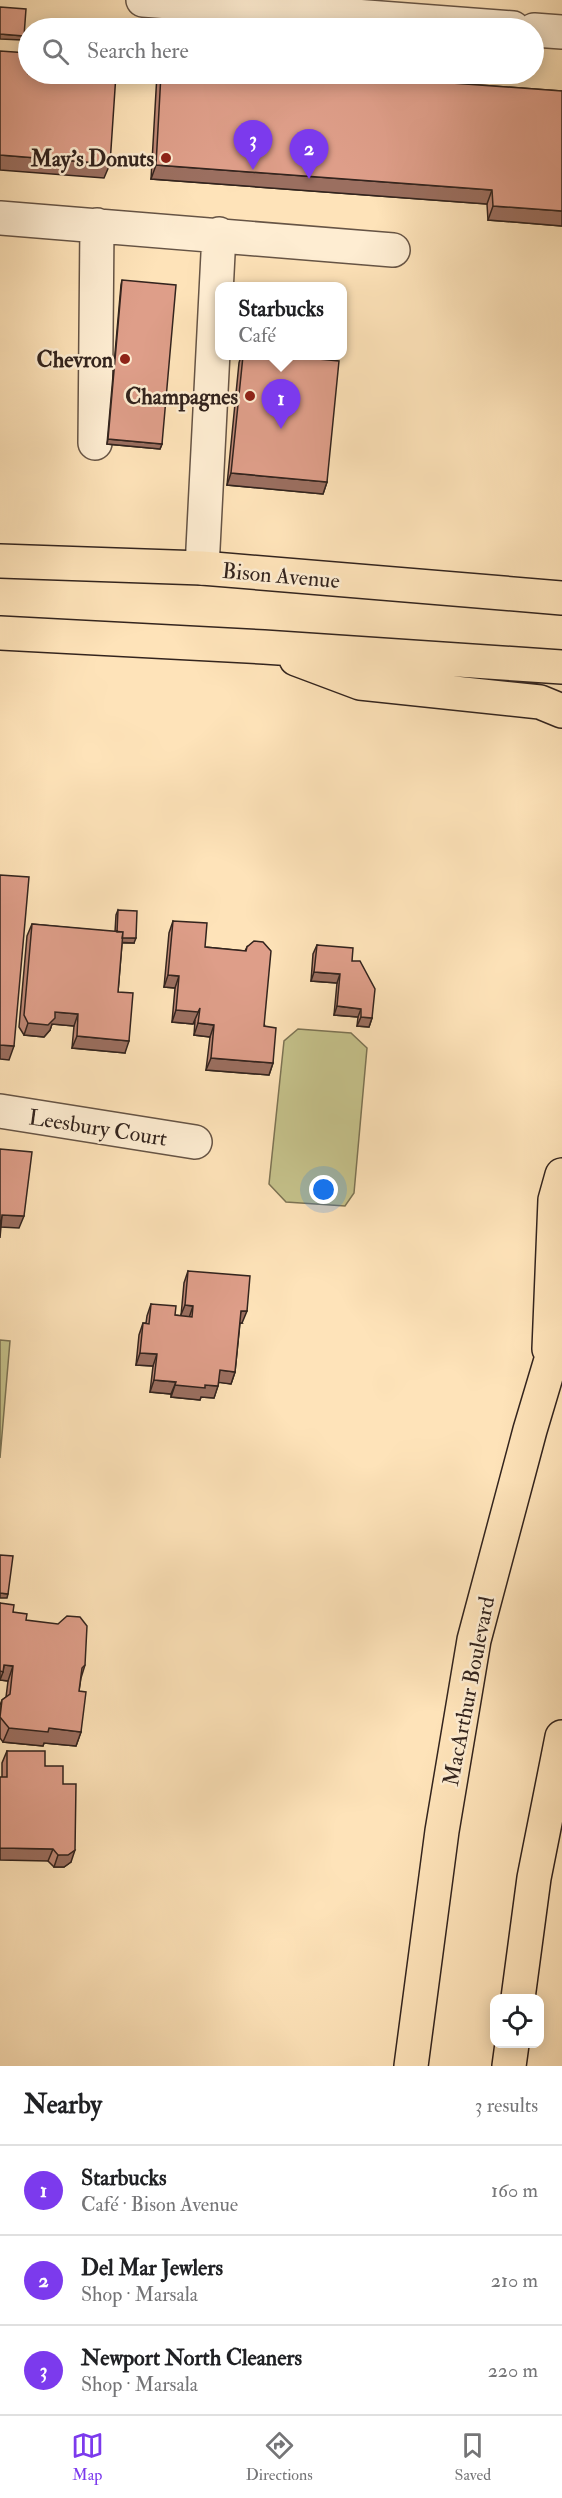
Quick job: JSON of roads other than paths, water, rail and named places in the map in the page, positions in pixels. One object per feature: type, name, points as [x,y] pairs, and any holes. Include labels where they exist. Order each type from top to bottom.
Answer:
[{"type":"main road","name":"Bison Avenue","points":[[0,561],[202,568],[562,598]]},
{"type":"main road","points":[[0,633],[562,666]]},
{"type":"main road","points":[[264,647],[360,683],[540,702],[562,711]]},
{"type":"main road","points":[[548,1368],[555,1200],[562,1175]]},
{"type":"main road","name":"MacArthur Boulevard","points":[[411,2066],[442,1831],[474,1640],[562,1323]]},
{"type":"main road","points":[[519,1994],[534,1878],[562,1737]]},
{"type":"main road","points":[[509,2066],[511,2048]]},
{"type":"street","points":[[153,0],[384,18]]},
{"type":"street","points":[[544,31],[562,32]]},
{"type":"street","points":[[0,218],[219,234],[393,250]]},
{"type":"street","points":[[95,443],[97,225]]},
{"type":"street","points":[[217,282],[219,234]]},
{"type":"street","points":[[202,568],[215,313]]},
{"type":"street","name":"Leesbury Court","points":[[0,1111],[195,1142]]},
{"type":"place","name":"May’s Donuts","points":[[166,158]]},
{"type":"place","name":"Newport North Cleaners","points":[[253,170]]},
{"type":"place","name":"Del Mar Jewlers","points":[[309,179]]},
{"type":"place","name":"Chevron","points":[[125,359]]},
{"type":"place","name":"Champagnes","points":[[250,396]]},
{"type":"place","name":"Starbucks","points":[[281,429]]}]
